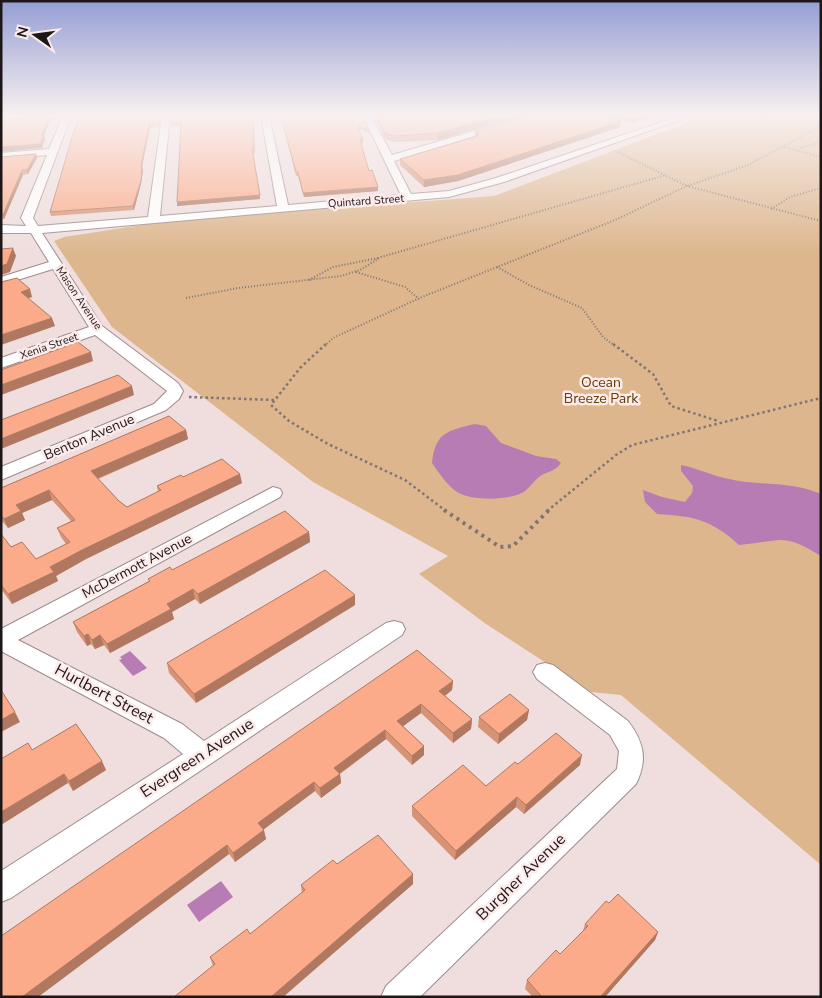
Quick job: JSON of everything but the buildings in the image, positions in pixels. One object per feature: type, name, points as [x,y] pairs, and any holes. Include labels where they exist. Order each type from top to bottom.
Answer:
[{"type":"street","points":[[34,230],[27,218],[49,163]]},
{"type":"street","points":[[154,218],[161,163]]},
{"type":"street","points":[[274,163],[283,207]]},
{"type":"street","points":[[390,163],[408,198]]},
{"type":"street","name":"Quintard Street","points":[[1,229],[34,230],[154,218],[449,194],[483,186],[550,163]]},
{"type":"street","name":"Quintard Street","points":[[1,239],[34,230]]},
{"type":"street","name":"Mason Avenue","points":[[34,230],[97,329],[172,386],[175,391],[173,396]]},
{"type":"street","points":[[1,281],[56,264]]},
{"type":"street","name":"Xenia Street","points":[[1,363],[97,329]]},
{"type":"street","name":"Benton Avenue","points":[[1,474],[160,407],[173,396]]},
{"type":"street","name":"McDermott Avenue","points":[[1,640],[272,493]]},
{"type":"street","name":"Evergreen Avenue","points":[[1,888],[394,629]]},
{"type":"street","name":"Hurlbert Street","points":[[1,640],[173,731],[202,754]]},
{"type":"street","points":[[545,672],[619,728],[628,739],[633,751]]},
{"type":"street","name":"Burgher Avenue","points":[[396,997],[627,776],[632,763],[633,751]]},
{"type":"path","points":[[639,163],[687,186],[821,221]]},
{"type":"path","points":[[753,163],[687,186],[615,220],[418,299],[333,338],[300,368],[271,405],[289,421],[328,444],[405,480],[445,511],[500,547],[507,548],[513,546],[537,520],[623,450],[632,445],[821,398]]},
{"type":"path","points":[[308,280],[333,267],[381,257],[666,175]]},
{"type":"path","points":[[771,209],[790,197],[821,188]]},
{"type":"path","points":[[186,298],[238,288],[341,276],[355,272],[381,257]]},
{"type":"path","points":[[497,267],[529,285],[582,308],[604,337],[653,374],[671,406],[719,422]]},
{"type":"path","points":[[355,272],[405,287],[418,299]]},
{"type":"path","points":[[173,396],[275,400]]},
{"type":"green space","name":"Ocean Breeze Park","points":[[582,163],[821,163],[821,865],[621,695],[591,692],[486,624],[419,574],[448,556],[313,482],[112,327],[54,241],[64,237],[173,220],[494,196]]},
{"type":"shaded area","points":[[475,424],[486,426],[501,443],[536,456],[556,459],[561,463],[556,468],[539,477],[525,491],[511,497],[491,499],[463,495],[443,479],[432,463],[436,445],[444,434],[457,428]]},
{"type":"shaded area","points":[[681,465],[729,479],[787,485],[821,494],[821,556],[801,545],[785,540],[739,545],[720,530],[702,521],[682,516],[657,514],[645,502],[643,490],[662,497],[685,502],[692,493],[693,486],[681,471]]},
{"type":"shaded area","points":[[130,651],[147,668],[133,676],[119,660],[122,659],[120,657]]},
{"type":"shaded area","points":[[221,881],[233,897],[199,922],[187,905]]}]
